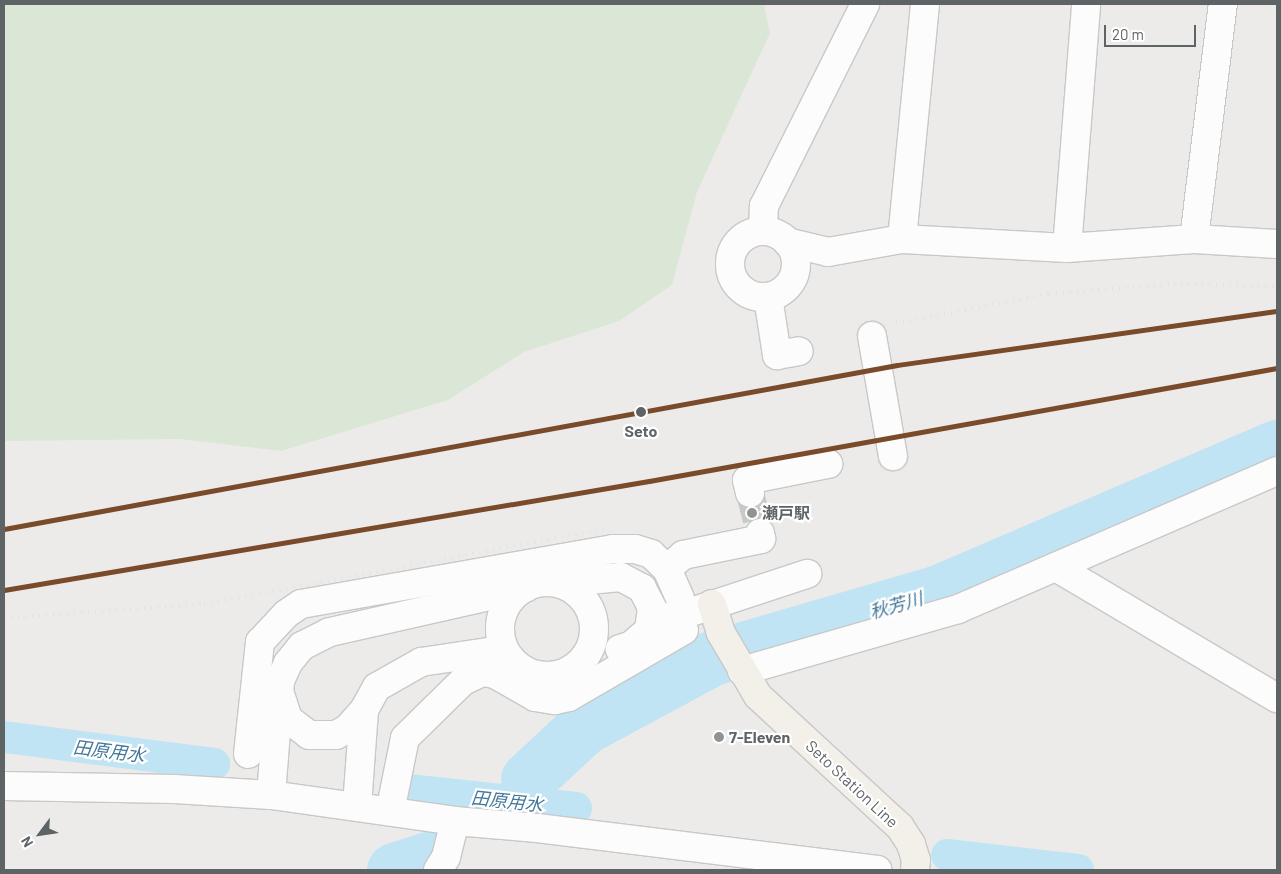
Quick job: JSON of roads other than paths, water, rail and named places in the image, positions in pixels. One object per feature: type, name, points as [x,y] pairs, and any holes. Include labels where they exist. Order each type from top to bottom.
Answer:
[{"type":"main road","name":"Seto Station Line","points":[[712,604],[721,633],[758,696],[900,827],[911,844],[916,860],[915,870]]},
{"type":"street","points":[[762,231],[764,206],[865,4]]},
{"type":"street","points":[[902,239],[925,4]]},
{"type":"street","points":[[1067,248],[1086,4]]},
{"type":"street","points":[[1194,239],[1223,4]]},
{"type":"street","points":[[828,252],[793,278],[783,290],[768,297],[746,293],[732,276],[730,266],[735,245],[752,233],[762,231],[773,233],[787,242],[828,252],[902,239],[1067,248],[1194,239],[1277,244]]},
{"type":"street","points":[[787,242],[794,255],[793,278]]},
{"type":"street","points":[[768,297],[777,355],[799,351]]},
{"type":"street","points":[[872,336],[893,456]]},
{"type":"street","points":[[750,493],[747,480],[828,464]]},
{"type":"street","points":[[742,671],[958,609],[1277,471]]},
{"type":"street","points":[[667,569],[683,555],[762,539],[760,533]]},
{"type":"street","points":[[248,754],[260,642],[286,614],[301,604],[613,549],[635,549],[651,554],[667,569],[680,598]]},
{"type":"street","points":[[1056,567],[1277,698]]},
{"type":"street","points":[[652,619],[682,615],[807,574]]},
{"type":"street","points":[[270,795],[279,692],[288,663],[302,646],[330,632],[540,583],[610,578],[633,581],[649,597],[652,619],[649,630],[632,645],[552,676],[537,676],[512,661],[489,652],[420,662],[377,687],[364,710],[347,729],[336,735],[310,735],[288,719],[279,692]]},
{"type":"street","points":[[557,583],[582,598],[594,624],[594,640],[579,665]]},
{"type":"street","points":[[512,661],[504,649],[501,621],[506,608],[525,588]]},
{"type":"street","points":[[393,797],[405,738],[463,681],[482,672],[488,673],[535,697],[555,700],[569,697],[684,630]]},
{"type":"street","points":[[357,806],[364,710]]},
{"type":"street","points":[[4,786],[174,789],[270,795],[455,821],[537,828],[877,870]]},
{"type":"street","points":[[438,870],[446,857],[455,821]]},
{"type":"waterway","name":"秋芳川","points":[[528,779],[584,727],[712,658],[936,593],[1277,447]]},
{"type":"waterway","name":"田原用水","points":[[4,737],[214,764]]},
{"type":"waterway","name":"田原用水","points":[[408,790],[576,808]]},
{"type":"waterway","name":"田原用水","points":[[947,855],[1078,870]]},
{"type":"waterway","name":"秋芳川","points":[[394,870],[428,859]]},
{"type":"tunnel","points":[[750,493],[760,533]]},
{"type":"railway","points":[[896,323],[1049,294],[1174,284],[1277,286]]},
{"type":"railway","points":[[4,618],[204,604],[604,529]]},
{"type":"place","name":"Seto","points":[[641,412]]},
{"type":"place","name":"瀬戸駅","points":[[752,513]]},
{"type":"place","name":"7-Eleven","points":[[719,737]]}]
